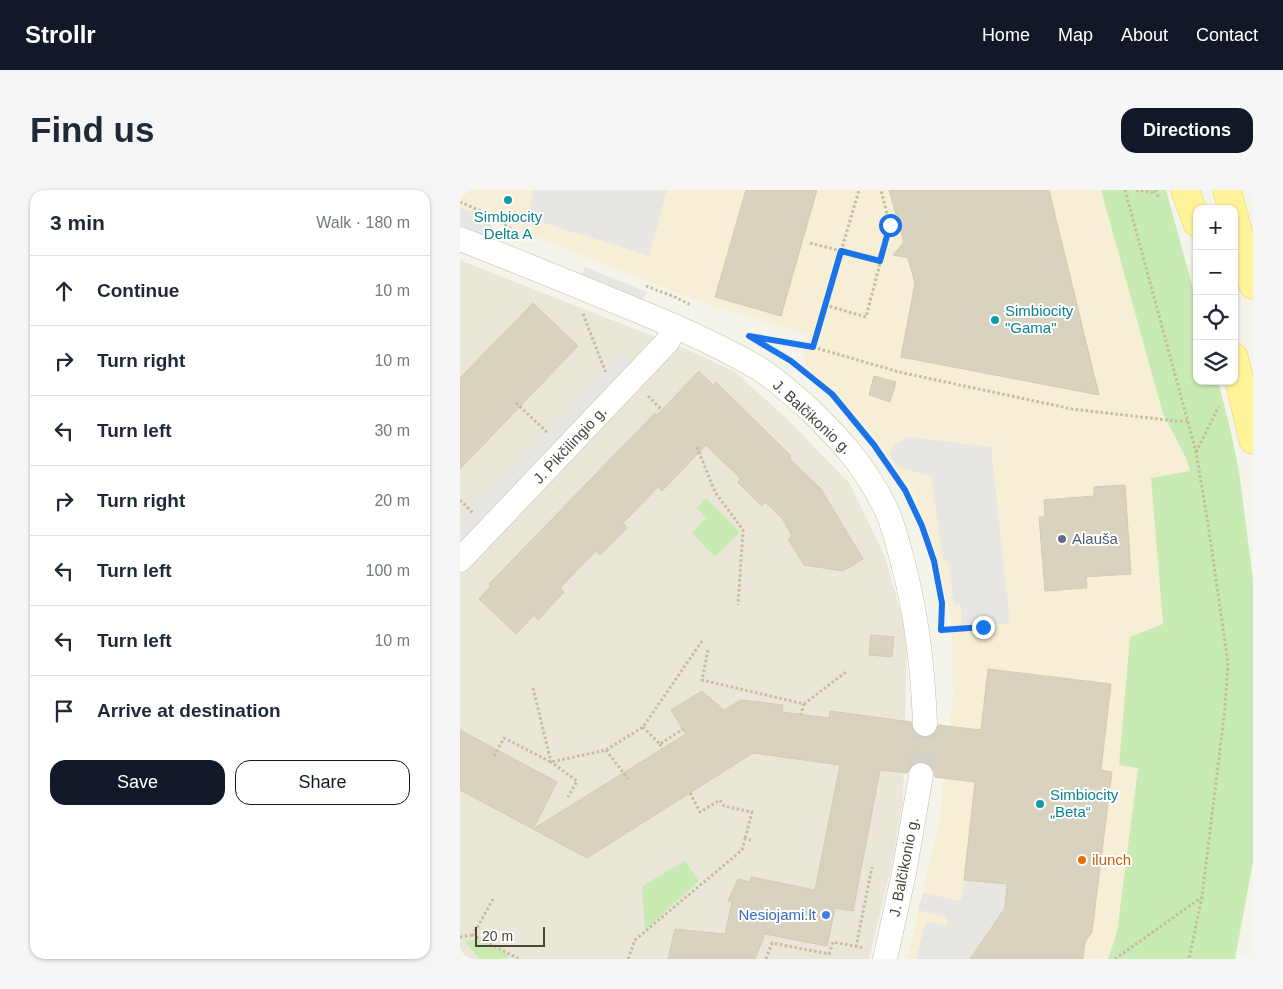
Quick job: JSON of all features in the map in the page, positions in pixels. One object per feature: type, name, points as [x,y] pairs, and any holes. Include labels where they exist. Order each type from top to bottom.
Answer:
[{"type":"main road","points":[[1185,190],[1193,212]]},
{"type":"main road","points":[[1227,190],[1231,205]]},
{"type":"main road","points":[[1238,231],[1253,285]]},
{"type":"main road","points":[[1238,374],[1253,440]]},
{"type":"street","name":"J. Balčikonio g.","points":[[460,239],[713,343],[759,369],[789,391],[837,436],[856,458],[887,511],[901,555],[920,645],[924,680],[925,724]]},
{"type":"street","name":"J. Pikčilingio g.","points":[[460,560],[668,341],[674,326]]},
{"type":"street","name":"J. Balčikonio g.","points":[[885,959],[901,888],[921,775]]},
{"type":"path","points":[[813,347],[859,190]]},
{"type":"path","points":[[825,305],[866,317],[890,225],[881,190]]},
{"type":"path","points":[[1125,190],[1196,452],[1228,663],[1225,708],[1202,897],[1189,959]]},
{"type":"path","points":[[1136,190],[1156,193]]},
{"type":"path","points":[[460,202],[481,211],[535,243]]},
{"type":"path","points":[[810,243],[880,261]]},
{"type":"path","points":[[572,284],[615,397]]},
{"type":"path","points":[[640,284],[675,297],[699,310]]},
{"type":"path","points":[[757,341],[749,336],[813,347],[899,372],[1072,409],[1188,421]]},
{"type":"path","points":[[818,383],[832,394],[842,407]]},
{"type":"path","points":[[516,403],[565,449]]},
{"type":"path","points":[[1196,452],[1219,405]]},
{"type":"path","points":[[697,447],[715,492],[743,530],[738,605]]},
{"type":"path","points":[[912,504],[934,561],[942,603],[942,639]]},
{"type":"path","points":[[941,630],[983,627]]},
{"type":"path","points":[[551,762],[606,750],[643,727],[702,641]]},
{"type":"path","points":[[708,650],[702,680],[804,704]]},
{"type":"path","points":[[801,714],[804,704],[846,672]]},
{"type":"path","points":[[533,688],[551,762]]},
{"type":"path","points":[[643,727],[660,744],[662,749]]},
{"type":"path","points":[[660,744],[683,730]]},
{"type":"path","points":[[494,756],[504,738],[551,762],[576,782],[568,797]]},
{"type":"path","points":[[606,750],[628,779]]},
{"type":"path","points":[[628,959],[635,940],[742,850],[752,812],[724,806],[720,800],[700,812],[690,793]]},
{"type":"path","points":[[745,839],[751,840]]},
{"type":"path","points":[[766,959],[772,943],[829,954],[833,942],[856,946],[872,866]]},
{"type":"path","points":[[1115,959],[1202,897]]},
{"type":"path","points":[[472,935],[494,899]]},
{"type":"path","points":[[460,937],[472,935],[519,959]]},
{"type":"path","points":[[508,959],[511,955]]},
{"type":"shaded area","points":[[460,190],[1101,190],[1163,414],[1186,458],[1190,471],[1151,478],[1163,624],[1119,765],[1138,767],[1117,932],[1108,959],[907,959],[939,823],[953,696],[951,618],[933,543],[912,490],[863,422],[803,363],[808,335],[692,299],[460,207]]},
{"type":"shaded area","points":[[534,190],[667,190],[649,256],[526,217]]},
{"type":"shaded area","points":[[460,207],[493,220],[486,236],[460,225]]},
{"type":"shaded area","points":[[460,260],[688,350],[735,372],[787,419],[850,484],[885,557],[907,635],[903,800],[891,869],[869,959],[460,959]]},
{"type":"shaded area","points":[[585,267],[647,292],[643,299],[582,275]]},
{"type":"shaded area","points":[[622,352],[635,364],[460,546],[460,520]]},
{"type":"shaded area","points":[[909,437],[991,447],[1010,624],[962,624],[961,606],[954,604],[948,562],[943,560],[931,476],[898,467],[889,454],[896,443]]},
{"type":"shaded area","points":[[964,880],[1007,884],[1005,908],[970,959],[916,959],[926,921],[947,926],[946,917],[918,910],[923,893],[961,901]]},
{"type":"green space","points":[[1101,190],[1166,190],[1193,288],[1193,385],[1219,385],[1239,472],[1253,579],[1253,862],[1235,959],[1108,959],[1117,932],[1138,768],[1119,765],[1130,637],[1163,624],[1151,478],[1190,471],[1186,458],[1163,414]]},
{"type":"green space","points":[[706,498],[740,532],[715,557],[692,533],[706,518],[697,508]]},
{"type":"green space","points":[[685,861],[699,881],[645,930],[642,886]]},
{"type":"green space","points":[[477,938],[509,955],[507,959],[480,959],[465,942]]},
{"type":"building","points":[[746,190],[817,190],[781,316],[715,297]]},
{"type":"building","name":"Simbiocity \"Gama\"","points":[[889,190],[1049,190],[1099,395],[901,357],[915,283],[908,258],[893,255],[904,242]]},
{"type":"building","points":[[533,303],[578,346],[460,469],[460,378]]},
{"type":"building","points":[[699,371],[713,385],[716,382],[791,456],[789,458],[821,489],[863,559],[843,571],[804,565],[788,539],[792,536],[782,518],[765,502],[762,506],[737,482],[741,479],[706,445],[662,491],[658,487],[623,523],[627,528],[600,555],[596,551],[560,588],[564,592],[538,620],[534,615],[516,634],[479,599],[491,586],[489,584],[655,413],[657,415]]},
{"type":"building","points":[[874,376],[896,382],[890,402],[869,395]]},
{"type":"building","points":[[1125,485],[1131,574],[1086,577],[1087,588],[1045,591],[1039,517],[1045,517],[1044,500],[1094,496],[1094,487]]},
{"type":"building","points":[[871,635],[894,637],[892,657],[869,655]]},
{"type":"building","points":[[988,669],[1111,684],[1101,770],[1112,772],[1092,932],[1085,942],[1083,959],[970,959],[1005,908],[1007,884],[964,880],[975,782],[935,777],[930,765],[924,762],[917,762],[911,766],[907,773],[880,770],[853,911],[835,908],[827,946],[765,934],[755,959],[668,959],[675,929],[725,934],[732,902],[728,901],[738,879],[750,882],[751,877],[815,890],[840,765],[753,753],[587,858],[533,829],[686,734],[671,710],[702,691],[724,710],[741,700],[783,705],[782,712],[829,718],[830,711],[911,722],[914,732],[926,738],[937,731],[938,725],[981,730]]},
{"type":"building","points":[[460,730],[557,782],[533,829],[460,790]]},
{"type":"tunnel","points":[[921,775],[925,724]]},
{"type":"place","name":"Simbiocity Delta A","points":[[508,200]]},
{"type":"place","name":"Simbiocity \"Gama\"","points":[[995,320]]},
{"type":"place","name":"Alauša","points":[[1062,539]]},
{"type":"place","name":"Simbiocity „Beta“","points":[[1040,804]]},
{"type":"place","name":"ilunch","points":[[1082,860]]},
{"type":"place","name":"Nesiojami.lt","points":[[826,915]]},
{"type":"route","points":[[890,225],[880,261],[841,251],[813,347],[749,336],[791,361],[832,394],[874,445],[905,490],[922,526],[934,561],[942,603],[941,630],[983,627]]}]
